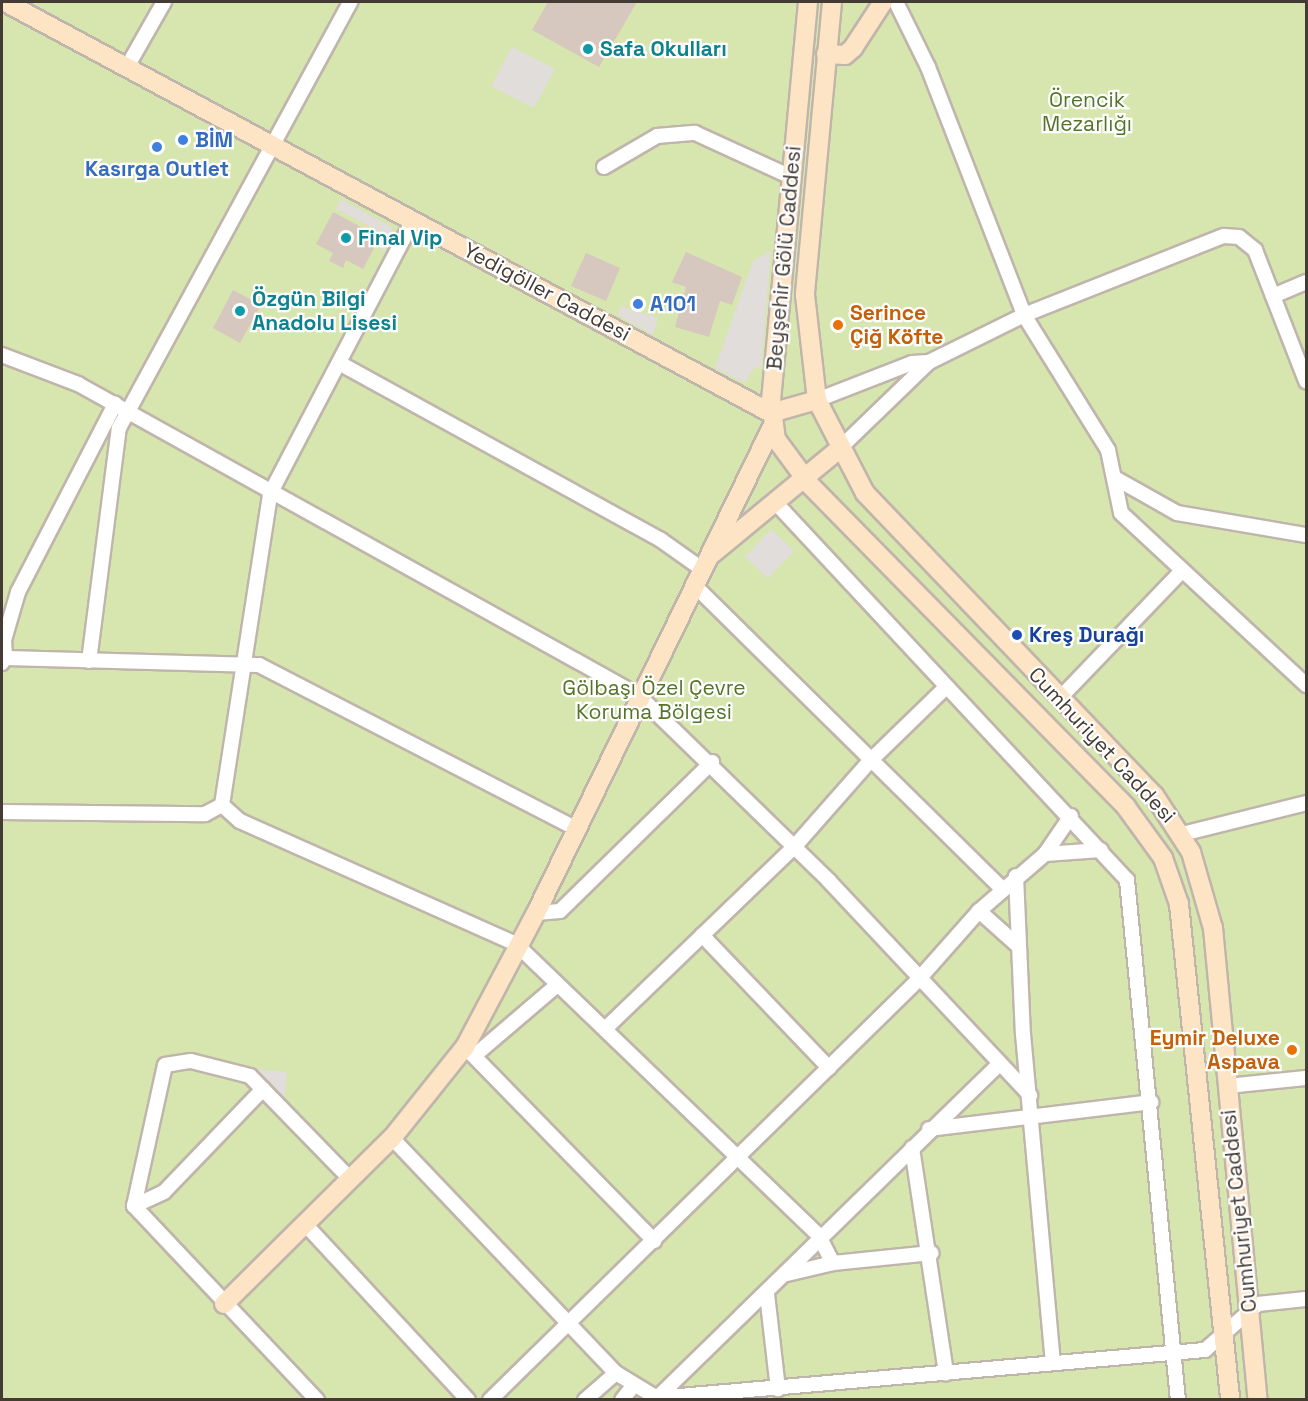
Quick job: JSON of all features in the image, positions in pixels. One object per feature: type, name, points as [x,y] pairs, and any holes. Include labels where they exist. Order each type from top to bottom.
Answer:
[{"type":"main road","name":"Yedigöller Caddesi","points":[[5,2],[413,220],[772,420]]},
{"type":"main road","name":"Beyşehir Gölü Caddesi","points":[[772,420],[791,177],[808,2]]},
{"type":"main road","name":"Cumhuriyet Caddesi","points":[[832,2],[805,295],[811,375],[817,400],[838,450],[865,494],[1154,795],[1182,834],[1209,905],[1257,1400]]},
{"type":"main road","points":[[826,54],[845,55],[853,48],[883,2]]},
{"type":"main road","points":[[806,24],[829,26]]},
{"type":"main road","points":[[801,81],[824,82]]},
{"type":"main road","points":[[224,1304],[392,1138],[470,1052],[516,944],[536,913],[638,695],[702,569],[772,420],[817,400]]},
{"type":"main road","points":[[772,420],[803,476]]},
{"type":"main road","points":[[702,569],[774,501],[838,450]]},
{"type":"main road","name":"Cumhuriyet Caddesi","points":[[803,476],[1126,807],[1162,858],[1179,904],[1230,1400]]},
{"type":"street","points":[[127,67],[164,2]]},
{"type":"street","points":[[89,661],[116,441],[128,411],[271,143],[350,2]]},
{"type":"street","points":[[896,2],[928,67],[1024,315],[1108,450],[1115,478],[1113,494],[1120,513],[1181,572],[1228,608],[1306,686]]},
{"type":"street","points":[[604,167],[657,136],[695,133],[791,177]]},
{"type":"street","points":[[222,805],[270,494],[340,364],[413,220]]},
{"type":"street","points":[[817,400],[929,362],[1024,315],[1232,236],[1255,250],[1306,381]]},
{"type":"street","points":[[1273,296],[1306,282]]},
{"type":"street","points":[[2,355],[44,368],[115,404],[270,494],[638,695],[712,762],[795,846],[918,980],[1030,1095]]},
{"type":"street","points":[[838,450],[929,362]]},
{"type":"street","points":[[340,364],[651,535],[702,569],[870,761],[1002,889]]},
{"type":"street","points":[[115,404],[6,615],[3,661],[259,665],[575,828]]},
{"type":"street","points":[[1115,478],[1177,513],[1306,534]]},
{"type":"street","points":[[774,501],[946,687],[1122,871],[1131,894],[1177,1352],[1178,1400]]},
{"type":"street","points":[[1060,698],[1181,572]]},
{"type":"street","points":[[606,1028],[795,846],[870,761],[946,687]]},
{"type":"street","points":[[536,913],[560,910],[712,762]]},
{"type":"street","points":[[1182,834],[1306,803]]},
{"type":"street","points":[[2,812],[205,814],[222,805]]},
{"type":"street","points":[[222,805],[240,821],[516,944],[556,986],[606,1028],[733,1157],[819,1236],[833,1263]]},
{"type":"street","points":[[490,1400],[654,1241],[733,1157],[829,1068],[918,980],[979,911],[1045,854],[1071,816]]},
{"type":"street","points":[[1045,854],[1101,850]]},
{"type":"street","points":[[1017,876],[1016,944],[1030,1095],[1034,1115],[1053,1363]]},
{"type":"street","points":[[979,911],[1016,944]]},
{"type":"street","points":[[702,935],[829,1068]]},
{"type":"street","points":[[556,986],[470,1052],[654,1241]]},
{"type":"street","points":[[134,1206],[165,1065],[191,1061],[234,1070],[263,1089],[350,1179]]},
{"type":"street","points":[[657,1398],[787,1274],[819,1236],[999,1064]]},
{"type":"street","points":[[1227,1086],[1306,1078]]},
{"type":"street","points":[[134,1206],[164,1192],[263,1089]]},
{"type":"street","points":[[929,1129],[1151,1102]]},
{"type":"street","points":[[392,1138],[616,1373],[633,1386],[657,1398],[735,1396],[778,1389],[1206,1350],[1258,1304],[1306,1299]]},
{"type":"street","points":[[912,1148],[931,1253],[946,1373]]},
{"type":"street","points":[[134,1206],[317,1400]]},
{"type":"street","points":[[305,1224],[468,1400]]},
{"type":"street","points":[[787,1274],[833,1263],[931,1253]]},
{"type":"street","points":[[767,1294],[778,1389]]},
{"type":"street","points":[[585,1400],[616,1373]]},
{"type":"street","points":[[622,1400],[633,1386]]},
{"type":"green space","name":"Gölbaşı Özel Çevre Koruma Bölgesi","points":[[2,2],[1306,2],[1306,1399],[2,1400]]},
{"type":"shaded area","points":[[512,47],[555,69],[534,108],[491,86]]},
{"type":"shaded area","points":[[341,199],[393,228],[385,251],[375,246],[381,232],[336,209]]},
{"type":"shaded area","points":[[771,250],[761,367],[753,369],[745,383],[715,368],[753,261]]},
{"type":"shaded area","points":[[621,306],[658,318],[653,335],[617,315]]},
{"type":"shaded area","points":[[771,529],[794,551],[768,578],[745,557]]},
{"type":"shaded area","points":[[246,1068],[287,1072],[284,1106]]},
{"type":"building","name":"Safa Okulları","points":[[548,2],[637,2],[599,67],[532,30]]},
{"type":"building","name":"Final Vip","points":[[333,212],[372,233],[375,246],[363,269],[346,260],[343,268],[329,261],[333,253],[316,244]]},
{"type":"building","points":[[686,252],[742,277],[732,305],[720,301],[709,337],[675,327],[686,287],[672,282]]},
{"type":"building","points":[[586,253],[620,268],[606,301],[571,286]]},
{"type":"building","name":"Özgün Bilgi Anadolu Lisesi","points":[[233,290],[261,305],[240,343],[213,328]]},
{"type":"place","name":"Safa Okulları","points":[[588,49]]},
{"type":"place","name":"BİM","points":[[183,140]]},
{"type":"place","name":"Kasırga Outlet","points":[[157,147]]},
{"type":"place","name":"Final Vip","points":[[346,238]]},
{"type":"place","name":"A101","points":[[638,304]]},
{"type":"place","name":"Özgün Bilgi Anadolu Lisesi","points":[[240,311]]},
{"type":"place","name":"Serince Çiğ Köfte","points":[[838,325]]},
{"type":"place","name":"Kreş Durağı","points":[[1017,635]]},
{"type":"place","name":"Eymir Deluxe Aspava","points":[[1292,1050]]},
{"type":"park label","name":"Örencik Mezarlığı","points":[[1087,112]]}]
